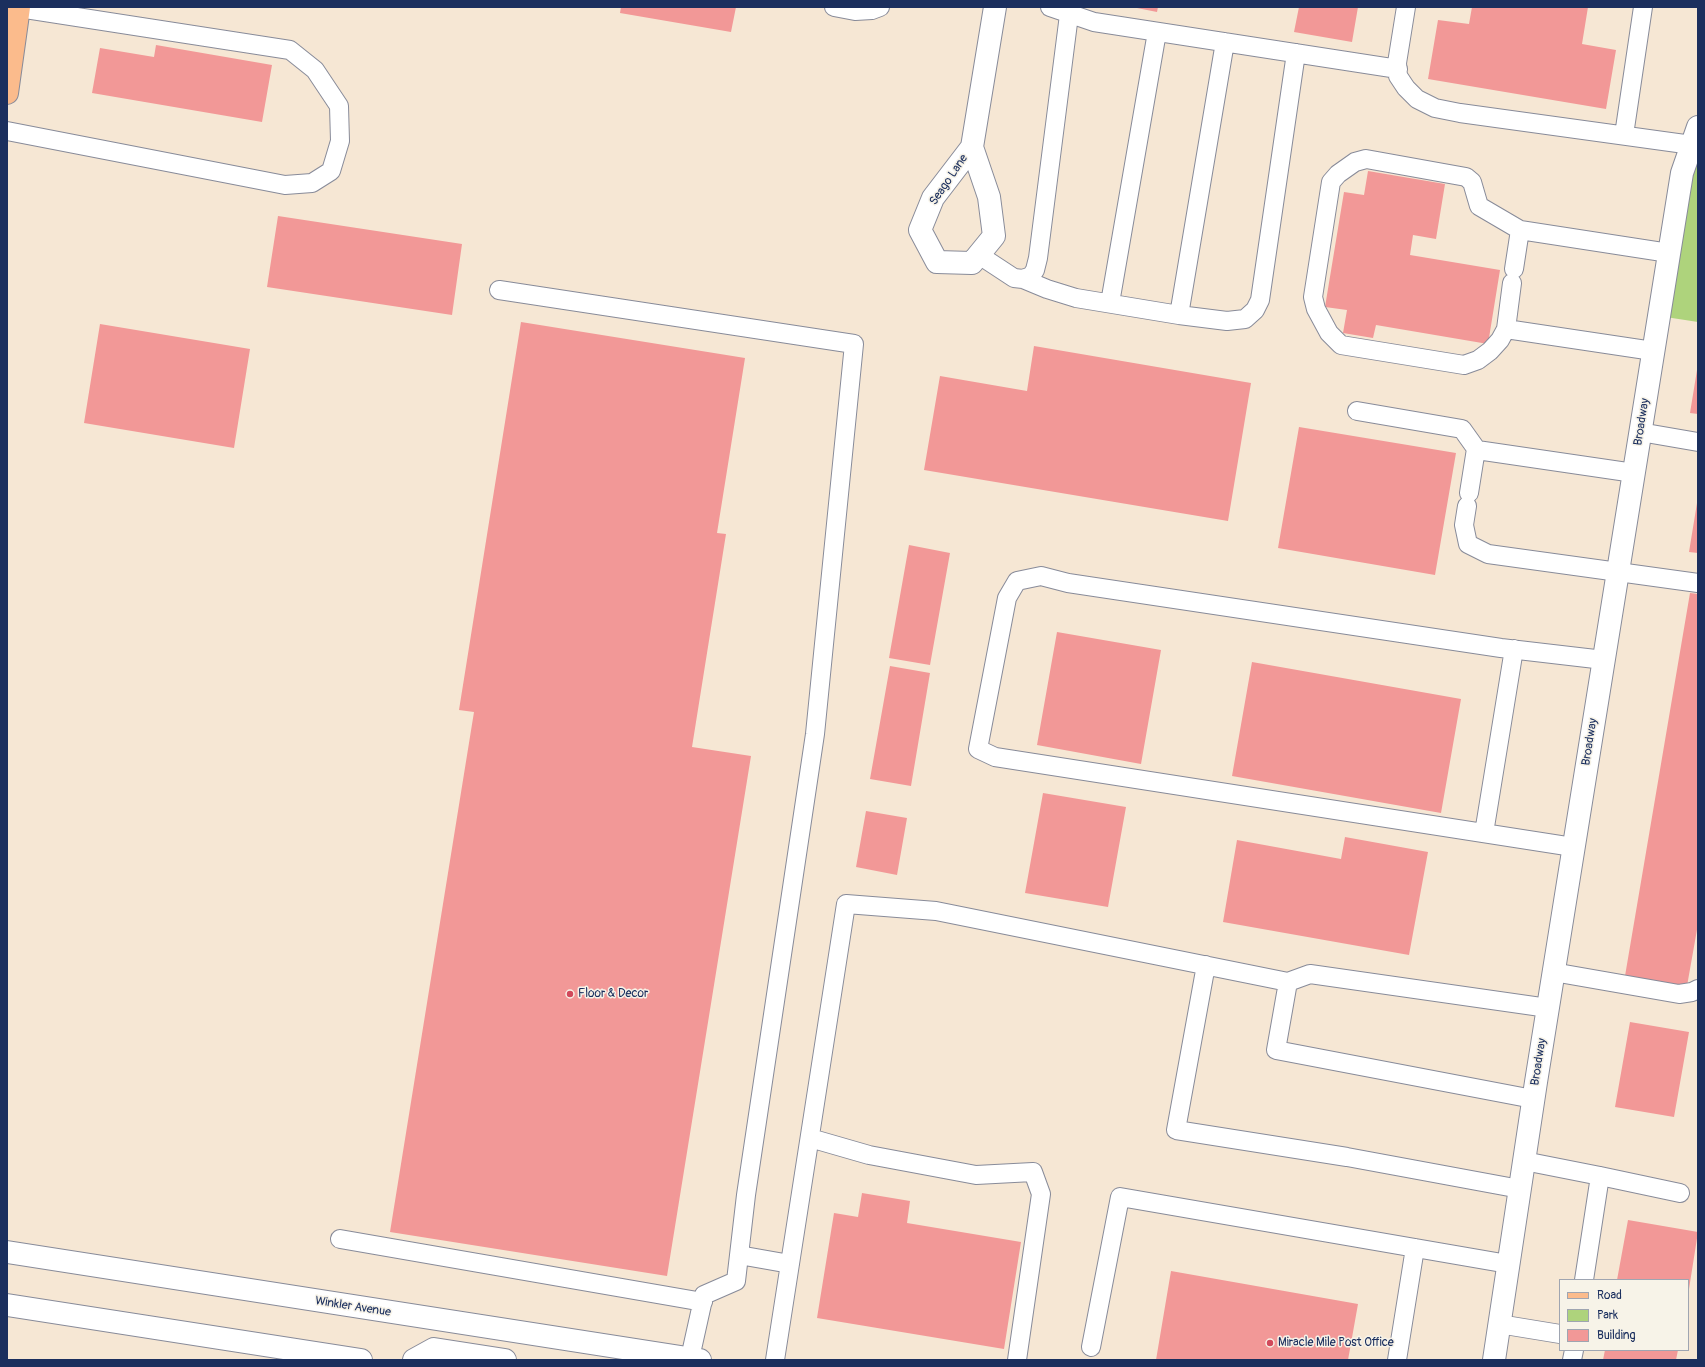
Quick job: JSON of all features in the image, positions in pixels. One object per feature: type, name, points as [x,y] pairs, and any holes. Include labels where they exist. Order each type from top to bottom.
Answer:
[{"type":"main road","points":[[7,93],[19,7]]},
{"type":"street","name":"Seago Lane","points":[[972,147],[989,197],[994,236],[972,263],[937,262],[920,230],[933,198],[972,147],[995,7]]},
{"type":"street","name":"Broadway","points":[[1494,1360],[1553,972],[1682,173],[1695,136]]},
{"type":"street","name":"Winkler Avenue","points":[[7,1252],[693,1359]]},
{"type":"street","points":[[7,1305],[361,1360]]},
{"type":"street","points":[[414,1360],[434,1349],[505,1360]]},
{"type":"lane","points":[[7,131],[285,185],[312,183],[331,172],[340,141],[339,106],[315,70],[290,50],[19,7]]},
{"type":"lane","points":[[834,7],[855,11],[872,10],[880,7]]},
{"type":"lane","points":[[1050,7],[1070,10],[1094,22],[1398,69]]},
{"type":"lane","points":[[1406,7],[1398,76],[1406,88],[1417,99],[1435,108],[1460,113],[1624,135],[1695,136]]},
{"type":"lane","points":[[1624,135],[1643,7]]},
{"type":"lane","points":[[1023,279],[1030,276],[1035,270],[1038,258],[1070,10]]},
{"type":"lane","points":[[1110,303],[1157,32]]},
{"type":"lane","points":[[1179,315],[1225,42]]},
{"type":"lane","points":[[979,255],[1014,278],[1023,279],[1047,289],[1076,298],[1179,315],[1227,320],[1245,319],[1255,310],[1260,300],[1296,53]]},
{"type":"lane","points":[[1520,230],[1506,329],[1500,340],[1490,351],[1478,360],[1464,365],[1341,345],[1329,333],[1316,308],[1314,297],[1331,182],[1338,174],[1354,162],[1366,159],[1466,177],[1472,182],[1479,206],[1520,230],[1669,253]]},
{"type":"lane","points":[[499,290],[854,344],[815,734],[748,1187],[736,1281],[704,1295],[693,1359]]},
{"type":"lane","points":[[1506,329],[1653,351]]},
{"type":"lane","points":[[1357,411],[1462,429],[1476,449],[1464,525],[1468,544],[1488,554],[1698,583]]},
{"type":"lane","points":[[1640,432],[1698,442]]},
{"type":"lane","points":[[1476,449],[1634,473]]},
{"type":"lane","points":[[1574,847],[995,757],[978,749],[1007,598],[1017,581],[1041,576],[1068,583],[1514,649],[1604,660]]},
{"type":"lane","points":[[1484,833],[1514,649]]},
{"type":"lane","points":[[775,1360],[846,904],[936,911],[1288,982],[1310,974],[1548,1008]]},
{"type":"lane","points":[[1206,965],[1176,1130],[1347,1157],[1520,1189]]},
{"type":"lane","points":[[1553,972],[1679,994],[1692,992],[1698,989]]},
{"type":"lane","points":[[1288,982],[1276,1050],[1533,1099]]},
{"type":"lane","points":[[810,1138],[869,1155],[976,1175],[1032,1172],[1041,1194],[1017,1360]]},
{"type":"lane","points":[[1524,1160],[1680,1193]]},
{"type":"lane","points":[[1584,1279],[1600,1176]]},
{"type":"lane","points":[[1091,1347],[1120,1198],[1508,1264]]},
{"type":"lane","points":[[340,1239],[703,1302]]},
{"type":"lane","points":[[1397,1360],[1415,1248]]},
{"type":"lane","points":[[739,1256],[790,1264]]},
{"type":"lane","points":[[1499,1324],[1559,1334]]},
{"type":"green space","points":[[1698,127],[1698,322],[1659,316]]},
{"type":"building","points":[[621,7],[736,7],[731,32],[620,13]]},
{"type":"building","points":[[1132,7],[1158,7],[1157,12]]},
{"type":"building","points":[[1299,7],[1358,7],[1352,42],[1294,32]]},
{"type":"building","points":[[1472,7],[1588,7],[1582,44],[1616,50],[1606,109],[1428,79],[1438,20],[1469,24]]},
{"type":"building","points":[[156,45],[272,65],[262,122],[92,93],[100,48],[154,57]]},
{"type":"building","points":[[1368,171],[1445,184],[1436,239],[1413,235],[1410,255],[1500,270],[1488,344],[1376,325],[1373,338],[1343,333],[1347,310],[1325,307],[1344,192],[1364,195]]},
{"type":"building","points":[[278,216],[462,244],[452,315],[267,287]]},
{"type":"building","name":"Floor & Decor","points":[[521,322],[745,358],[717,533],[726,534],[692,747],[751,756],[667,1276],[390,1232],[474,712],[459,710]]},
{"type":"building","points":[[100,324],[250,349],[234,448],[84,423]]},
{"type":"building","points":[[1034,346],[1251,383],[1228,521],[924,470],[940,376],[1027,391]]},
{"type":"building","points":[[1698,370],[1698,414],[1690,413]]},
{"type":"building","points":[[1299,427],[1456,453],[1435,575],[1278,548]]},
{"type":"building","points":[[1698,503],[1698,553],[1689,552]]},
{"type":"building","points":[[909,545],[950,553],[930,665],[889,658]]},
{"type":"building","points":[[1690,593],[1698,594],[1698,924],[1687,986],[1625,976]]},
{"type":"building","points":[[1057,632],[1161,650],[1141,764],[1037,745]]},
{"type":"building","points":[[1252,662],[1461,699],[1441,813],[1232,776]]},
{"type":"building","points":[[890,666],[930,673],[911,786],[870,779]]},
{"type":"building","points":[[1043,793],[1126,807],[1108,907],[1025,893]]},
{"type":"building","points":[[866,811],[907,818],[897,875],[856,867]]},
{"type":"building","points":[[1345,837],[1428,852],[1409,955],[1223,922],[1237,840],[1341,859]]},
{"type":"building","points":[[1630,1022],[1689,1032],[1674,1117],[1615,1107]]},
{"type":"building","points":[[862,1193],[910,1201],[907,1223],[1021,1242],[1004,1349],[817,1318],[834,1213],[858,1217]]},
{"type":"building","points":[[1628,1220],[1698,1232],[1689,1289],[1689,1279],[1617,1279]]},
{"type":"building","points":[[1171,1271],[1358,1304],[1348,1360],[1156,1360]]},
{"type":"building","points":[[1605,1351],[1678,1351],[1676,1360],[1603,1360]]},
{"type":"place","name":"Floor & Decor","points":[[570,994]]},
{"type":"place","name":"Miracle Mile Post Office","points":[[1270,1343]]}]
